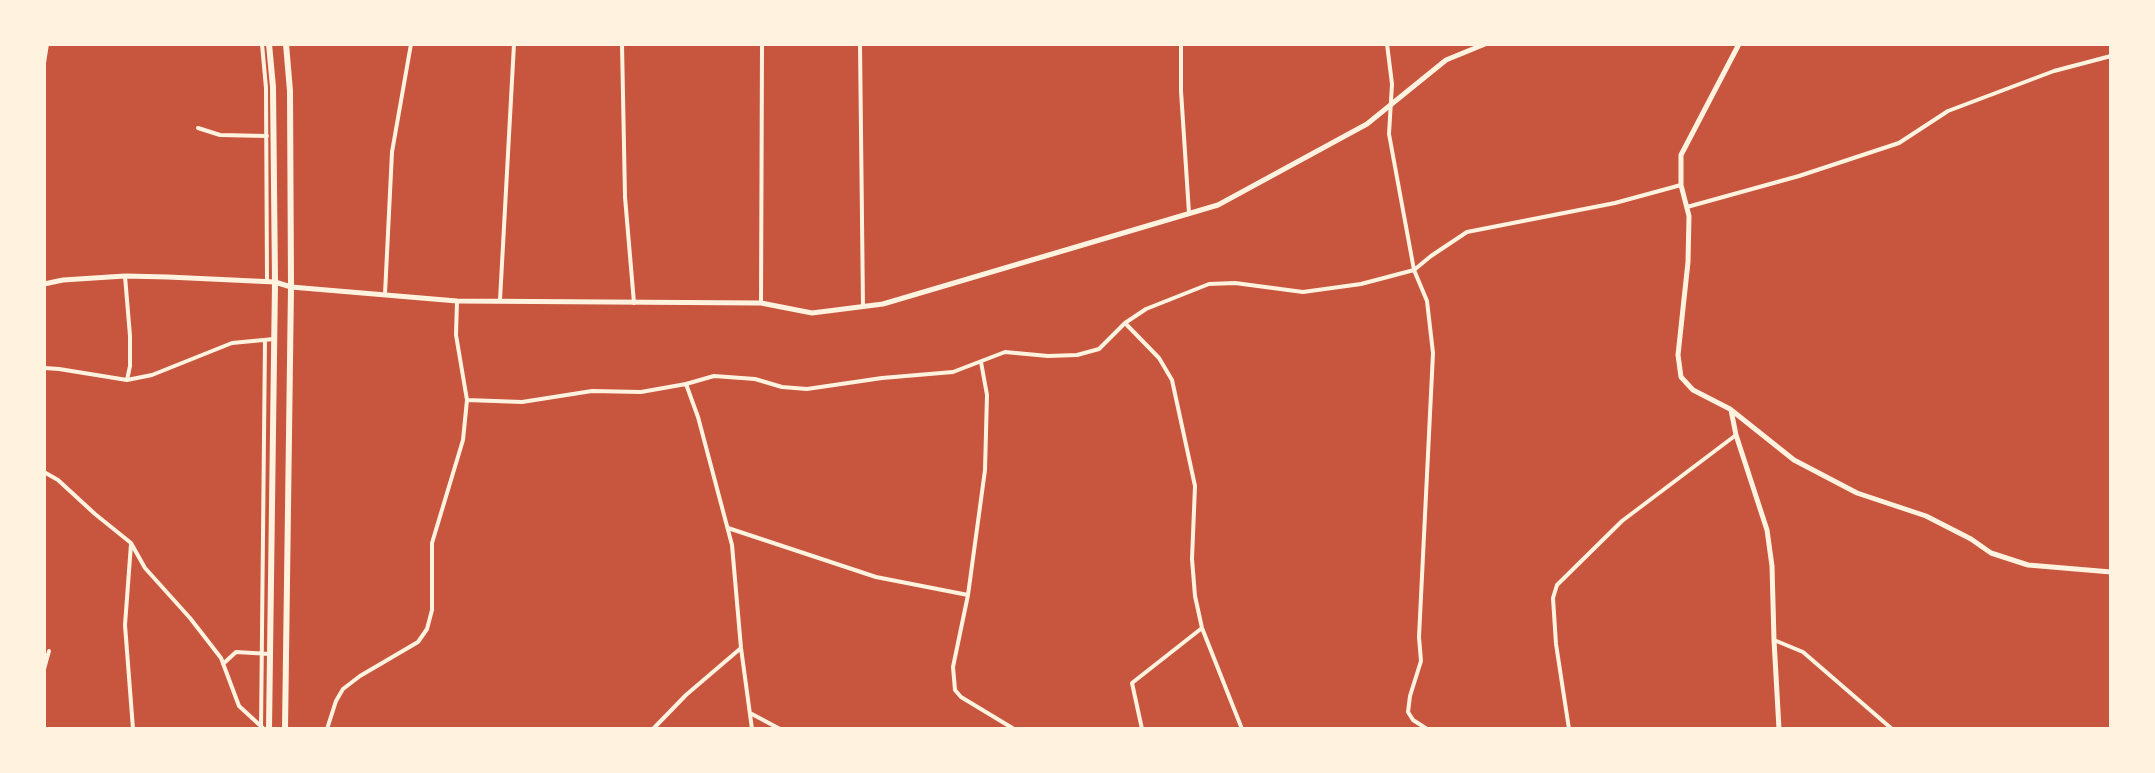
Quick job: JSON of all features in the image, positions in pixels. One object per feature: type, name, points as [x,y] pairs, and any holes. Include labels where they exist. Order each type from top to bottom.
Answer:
[{"type":"main road","points":[[263,728],[270,654],[274,339],[271,282],[273,87],[269,44]]},
{"type":"main road","points":[[285,729],[291,287],[290,91],[286,44]]},
{"type":"street","points":[[44,63],[47,44]]},
{"type":"street","points":[[262,44],[271,282]]},
{"type":"street","points":[[385,294],[392,152],[411,44]]},
{"type":"street","points":[[500,300],[514,44]]},
{"type":"street","points":[[622,44],[625,197],[634,303]]},
{"type":"street","points":[[761,303],[762,44]]},
{"type":"street","points":[[860,44],[863,307]]},
{"type":"street","points":[[1181,44],[1189,214]]},
{"type":"street","points":[[1387,44],[1392,84],[1389,134],[1414,270],[1427,301],[1433,353],[1419,637],[1421,661],[1408,712],[1413,720],[1427,729]]},
{"type":"street","points":[[44,284],[125,276],[271,282],[291,287],[457,301],[761,303],[812,313],[883,304],[1218,205],[1367,124],[1446,60],[1485,44]]},
{"type":"street","points":[[1739,44],[1681,155],[1681,185],[1689,216],[1688,262],[1678,355],[1681,377],[1693,390],[1730,409],[1794,460],[1857,493],[1926,516],[1991,553],[2028,565],[2111,572]]},
{"type":"street","points":[[1687,207],[1799,176],[1899,143],[1948,111],[2054,71],[2111,56]]},
{"type":"street","points":[[198,128],[220,135],[267,136]]},
{"type":"street","points":[[467,400],[522,402],[592,391],[641,392],[714,376],[755,379],[782,387],[807,389],[953,372],[1005,352],[1077,355],[1099,349],[1125,323],[1146,309],[1209,284],[1235,283],[1303,292],[1361,284],[1414,270],[1467,232],[1615,203],[1681,185]]},
{"type":"street","points":[[125,276],[130,336],[127,380]]},
{"type":"street","points":[[327,729],[343,689],[418,642],[427,629],[432,610],[432,543],[463,440],[467,400],[456,335],[457,301]]},
{"type":"street","points":[[1125,323],[1159,358],[1172,380],[1195,486],[1192,559],[1195,596],[1202,628],[1242,729]]},
{"type":"street","points":[[44,368],[127,380],[152,375],[232,343],[274,339]]},
{"type":"street","points":[[263,728],[265,340]]},
{"type":"street","points":[[981,362],[987,395],[985,470],[968,595],[953,667],[955,690],[961,697],[1014,729]]},
{"type":"street","points":[[686,384],[698,417],[732,545],[752,729]]},
{"type":"street","points":[[1730,409],[1767,530],[1772,566],[1779,729]]},
{"type":"street","points":[[1569,729],[1556,644],[1553,598],[1557,585],[1622,521],[1736,435]]},
{"type":"street","points":[[44,472],[58,480],[131,543],[145,568],[221,658],[239,706],[263,728]]},
{"type":"street","points":[[728,528],[876,577],[968,595]]},
{"type":"street","points":[[131,543],[125,625],[133,729]]},
{"type":"street","points":[[1142,729],[1132,683],[1202,628]]},
{"type":"street","points":[[1774,640],[1803,652],[1892,729]]},
{"type":"street","points":[[653,729],[686,695],[741,648]]},
{"type":"street","points":[[44,669],[49,651]]},
{"type":"street","points":[[223,664],[236,652],[270,654]]},
{"type":"street","points":[[750,713],[780,729]]}]
